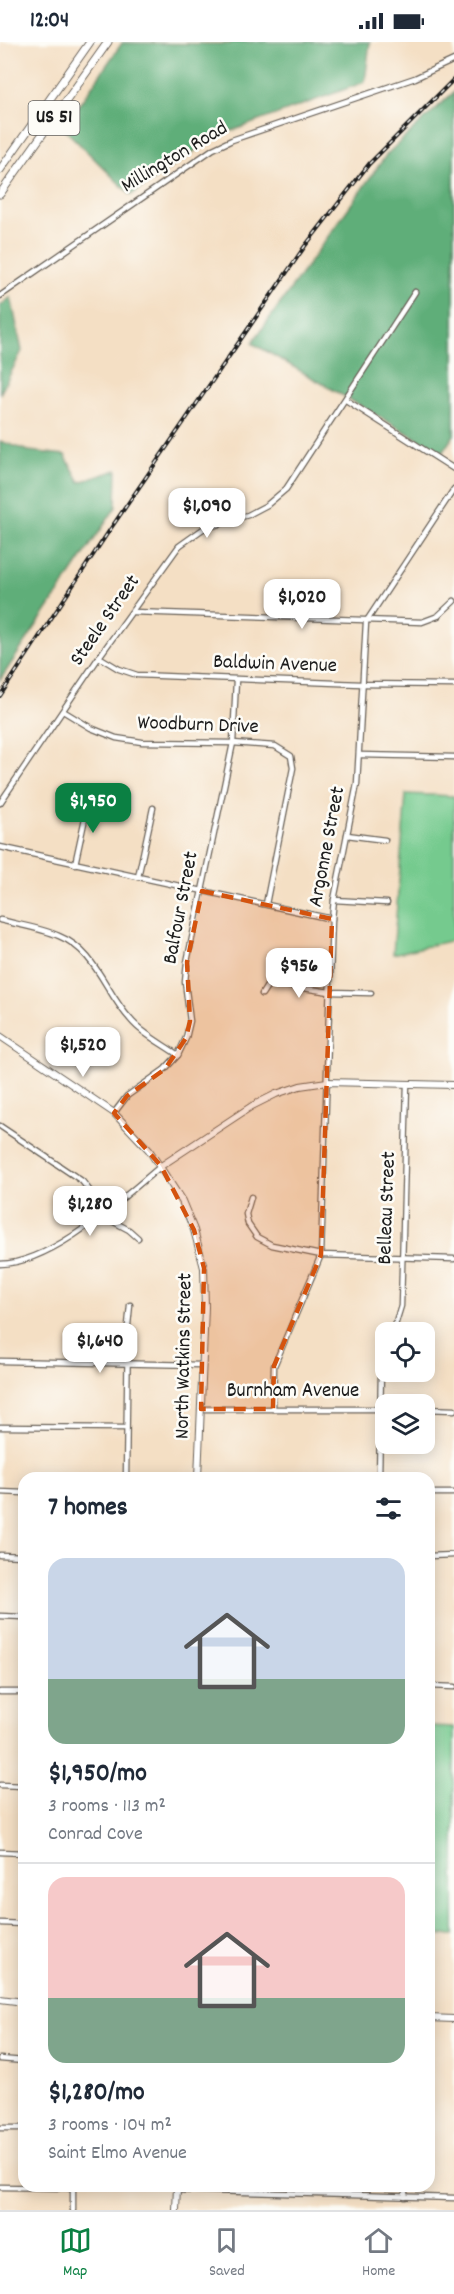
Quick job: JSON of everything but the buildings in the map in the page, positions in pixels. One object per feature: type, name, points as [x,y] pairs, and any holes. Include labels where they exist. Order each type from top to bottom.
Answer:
[{"type":"highway","name":"US 51","points":[[0,170],[90,42]]},
{"type":"highway","name":"US 51","points":[[0,194],[108,42]]},
{"type":"main road","name":"North Watkins Street","points":[[0,1036],[114,1113],[149,1150],[182,1201],[194,1230],[204,1268],[205,1307],[198,1472]]},
{"type":"main road","points":[[161,1166],[252,1107],[276,1094],[300,1086],[327,1082],[454,1085]]},
{"type":"main road","points":[[0,1999],[18,2001]]},
{"type":"main road","points":[[435,2018],[454,2019]]},
{"type":"main road","points":[[176,2192],[176,2210]]},
{"type":"street","name":"Millington Road","points":[[0,296],[213,149],[232,140],[415,78],[454,60]]},
{"type":"street","name":"Steele Street","points":[[0,803],[99,657],[184,542],[203,529],[248,515],[267,505],[286,489],[416,292]]},
{"type":"street","points":[[346,400],[454,469]]},
{"type":"street","name":"Argonne Street","points":[[273,1409],[274,1366],[321,1255],[332,919],[357,784],[366,622],[454,489]]},
{"type":"street","points":[[133,612],[366,622],[422,622],[438,616],[454,601]]},
{"type":"street","name":"Baldwin Avenue","points":[[99,657],[119,669],[137,675],[236,681],[454,685]]},
{"type":"street","name":"Balfour Street","points":[[114,1113],[127,1096],[165,1069],[178,1055],[186,1038],[190,1021],[185,982],[187,962],[233,743],[236,681]]},
{"type":"street","name":"Woodburn Drive","points":[[63,711],[91,728],[116,738],[142,742],[275,746],[291,756],[293,768],[266,904]]},
{"type":"street","points":[[360,755],[454,757]]},
{"type":"street","points":[[75,864],[89,800]]},
{"type":"street","points":[[138,877],[153,808]]},
{"type":"street","points":[[347,835],[386,840]]},
{"type":"street","points":[[0,847],[332,919]]},
{"type":"street","points":[[334,900],[387,903]]},
{"type":"street","points":[[0,920],[60,936],[80,949],[94,963],[111,996],[131,1022],[178,1055]]},
{"type":"street","points":[[262,994],[269,983],[330,992],[371,993]]},
{"type":"street","name":"Belleau Street","points":[[396,1322],[401,1306],[407,1084]]},
{"type":"street","points":[[0,1126],[82,1181],[117,1224],[127,1228],[138,1238]]},
{"type":"street","points":[[0,1264],[30,1258],[56,1246],[106,1212],[161,1166]]},
{"type":"street","points":[[251,1197],[246,1214],[248,1224],[257,1237],[272,1245],[321,1255],[454,1259]]},
{"type":"street","points":[[126,1472],[130,1305]]},
{"type":"street","points":[[0,1361],[201,1365]]},
{"type":"street","name":"Burnham Avenue","points":[[201,1409],[375,1409]]},
{"type":"street","points":[[435,1409],[454,1410]]},
{"type":"street","points":[[0,1427],[126,1428]]},
{"type":"street","points":[[379,1472],[380,1454]]},
{"type":"street","points":[[0,1492],[18,1493]]},
{"type":"street","points":[[435,1493],[454,1493]]},
{"type":"street","points":[[0,1555],[18,1556]]},
{"type":"street","points":[[435,1556],[454,1555]]},
{"type":"street","points":[[0,1616],[18,1617]]},
{"type":"street","points":[[435,1686],[454,1687]]},
{"type":"street","points":[[0,1692],[18,1692]]},
{"type":"street","points":[[0,1785],[18,1786]]},
{"type":"street","points":[[0,1852],[18,1853]]},
{"type":"street","points":[[0,1923],[18,1924]]},
{"type":"street","points":[[0,2060],[18,2061]]},
{"type":"street","points":[[0,2128],[18,2128]]},
{"type":"street","points":[[0,2187],[18,2187]]},
{"type":"street","points":[[73,2192],[73,2210]]},
{"type":"street","points":[[235,2192],[454,2198]]},
{"type":"street","points":[[405,2192],[405,2197]]},
{"type":"highlighted area","points":[[202,891],[332,919],[321,1255],[274,1366],[273,1409],[201,1409],[204,1268],[194,1230],[161,1166],[114,1113],[127,1096],[165,1069],[186,1038],[190,1021],[187,962]]},
{"type":"green space","points":[[232,42],[370,42],[365,82],[215,137],[131,195],[63,128],[122,43],[230,44]]},
{"type":"green space","points":[[454,92],[454,435],[442,453],[252,343],[387,154]]},
{"type":"green space","points":[[11,297],[22,351],[0,394],[0,306]]},
{"type":"green space","points":[[0,441],[29,451],[65,455],[80,482],[117,470],[116,507],[0,680]]},
{"type":"green space","points":[[406,794],[454,796],[454,940],[393,954]]},
{"type":"green space","points":[[435,1726],[454,1727],[454,1935],[435,1935]]},
{"type":"railway","points":[[0,696],[109,531],[305,246],[369,164],[454,79]]}]
